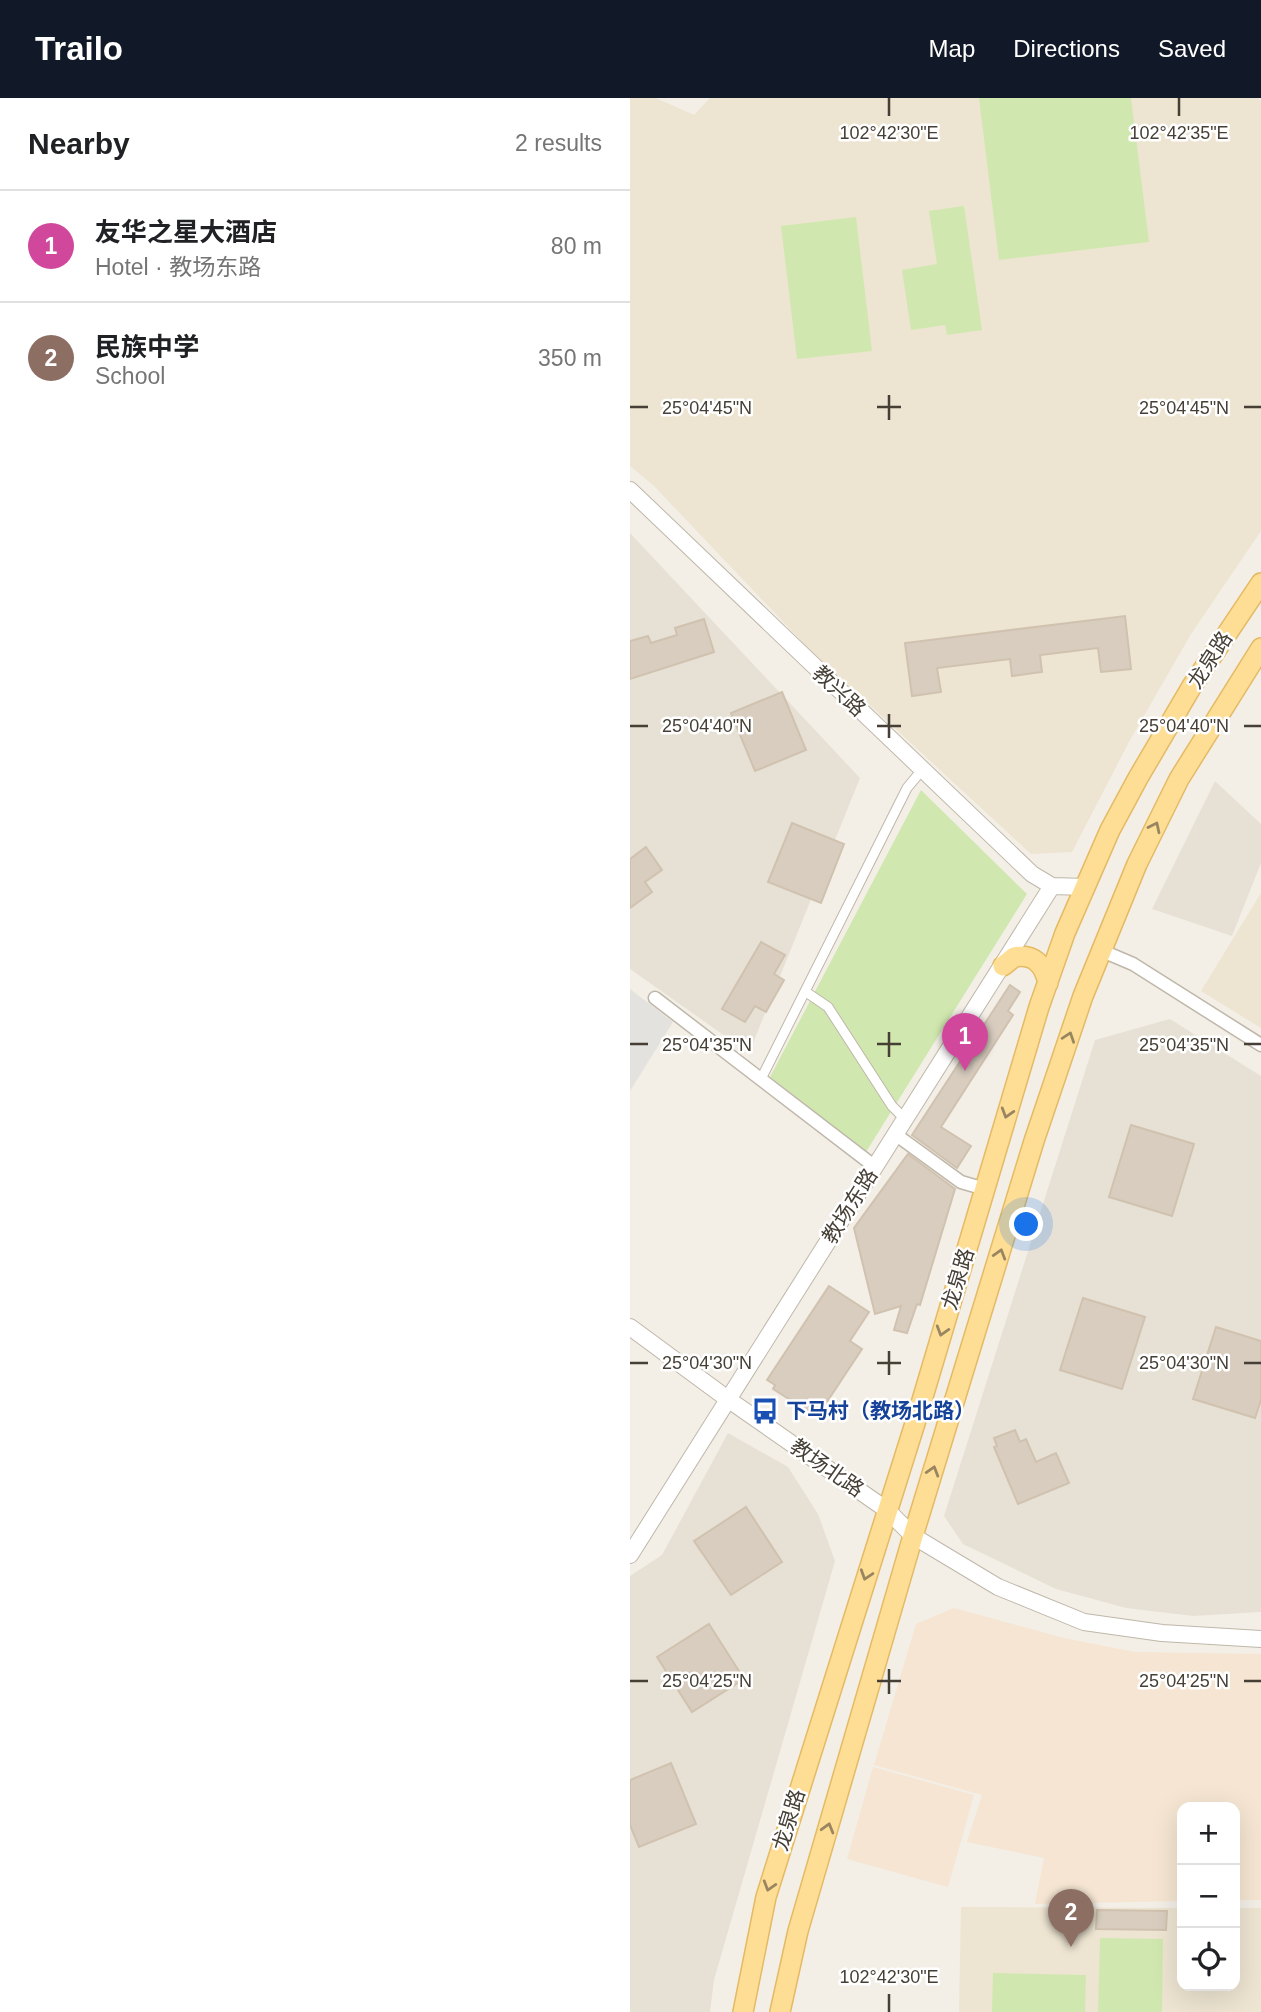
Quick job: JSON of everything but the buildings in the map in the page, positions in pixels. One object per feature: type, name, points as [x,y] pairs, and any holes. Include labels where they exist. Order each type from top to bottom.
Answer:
[{"type":"main road","name":"龙泉路","points":[[743,2012],[766,1897],[1048,983],[1086,887],[1138,778],[1192,686],[1261,583]]},
{"type":"main road","name":"龙泉路","points":[[780,2012],[797,1931],[914,1536],[1034,1141],[1100,950],[1179,779],[1261,648]]},
{"type":"main road","points":[[1003,965],[1014,957],[1034,959],[1042,966],[1048,983]]},
{"type":"street","name":"教兴路","points":[[630,490],[1032,874],[1052,886]]},
{"type":"street","points":[[761,1079],[906,788],[922,770]]},
{"type":"street","points":[[1052,886],[1086,887]]},
{"type":"street","name":"教场东路","points":[[630,1555],[1052,886]]},
{"type":"street","points":[[1100,950],[1132,964],[1261,1045]]},
{"type":"street","points":[[806,992],[828,1007],[892,1106],[904,1118]]},
{"type":"street","points":[[655,998],[874,1166]]},
{"type":"street","points":[[895,1134],[961,1182],[985,1189]]},
{"type":"street","name":"教场北路","points":[[630,1327],[729,1401],[887,1510],[914,1536],[998,1587],[1084,1622],[1162,1633],[1261,1639]]},
{"type":"shaded area","points":[[630,98],[656,98],[694,115],[710,98],[1258,98],[1261,101],[1261,531],[1191,634],[1130,740],[1072,852],[1031,854],[809,649],[654,486],[630,466]]},
{"type":"shaded area","points":[[630,533],[860,778],[749,1053],[630,969]]},
{"type":"shaded area","points":[[1215,781],[1261,824],[1261,863],[1232,936],[1152,909]]},
{"type":"shaded area","points":[[1261,893],[1261,1028],[1201,991]]},
{"type":"shaded area","points":[[630,989],[673,1022],[630,1091]]},
{"type":"shaded area","points":[[1170,1019],[1261,1076],[1261,1612],[1193,1616],[1126,1608],[1056,1589],[963,1544],[944,1516],[1095,1040]]},
{"type":"shaded area","points":[[728,1433],[788,1467],[818,1514],[835,1561],[714,1980],[710,2012],[630,2012],[630,1576],[662,1555]]},
{"type":"shaded area","points":[[954,1608],[1064,1638],[1135,1652],[1261,1654],[1261,1900],[1240,1900],[1240,1802],[1177,1802],[1177,1901],[1035,1904],[1044,1858],[967,1842],[982,1795],[874,1765],[916,1624]]},
{"type":"shaded area","points":[[873,1767],[974,1795],[948,1887],[847,1859]]},
{"type":"shaded area","points":[[961,1907],[1177,1908],[1177,1991],[1240,1991],[1240,1908],[1261,1908],[1261,2012],[959,2012]]},
{"type":"green space","points":[[979,98],[1131,98],[1149,242],[999,260]]},
{"type":"green space","points":[[964,206],[982,330],[947,335],[945,325],[911,330],[902,270],[937,264],[929,211]]},
{"type":"green space","points":[[856,217],[872,351],[797,359],[781,226]]},
{"type":"green space","points":[[921,790],[1027,894],[866,1152],[770,1077]]},
{"type":"green space","points":[[1100,1938],[1163,1939],[1162,2012],[1098,2012]]},
{"type":"green space","points":[[993,1973],[1086,1975],[1085,2012],[992,2012]]},
{"type":"place","name":"友华之星大酒店","points":[[965,1071]]},
{"type":"place","name":"下马村（教场北路）","points":[[765,1411]]},
{"type":"place","name":"民族中学","points":[[1071,1947]]}]
